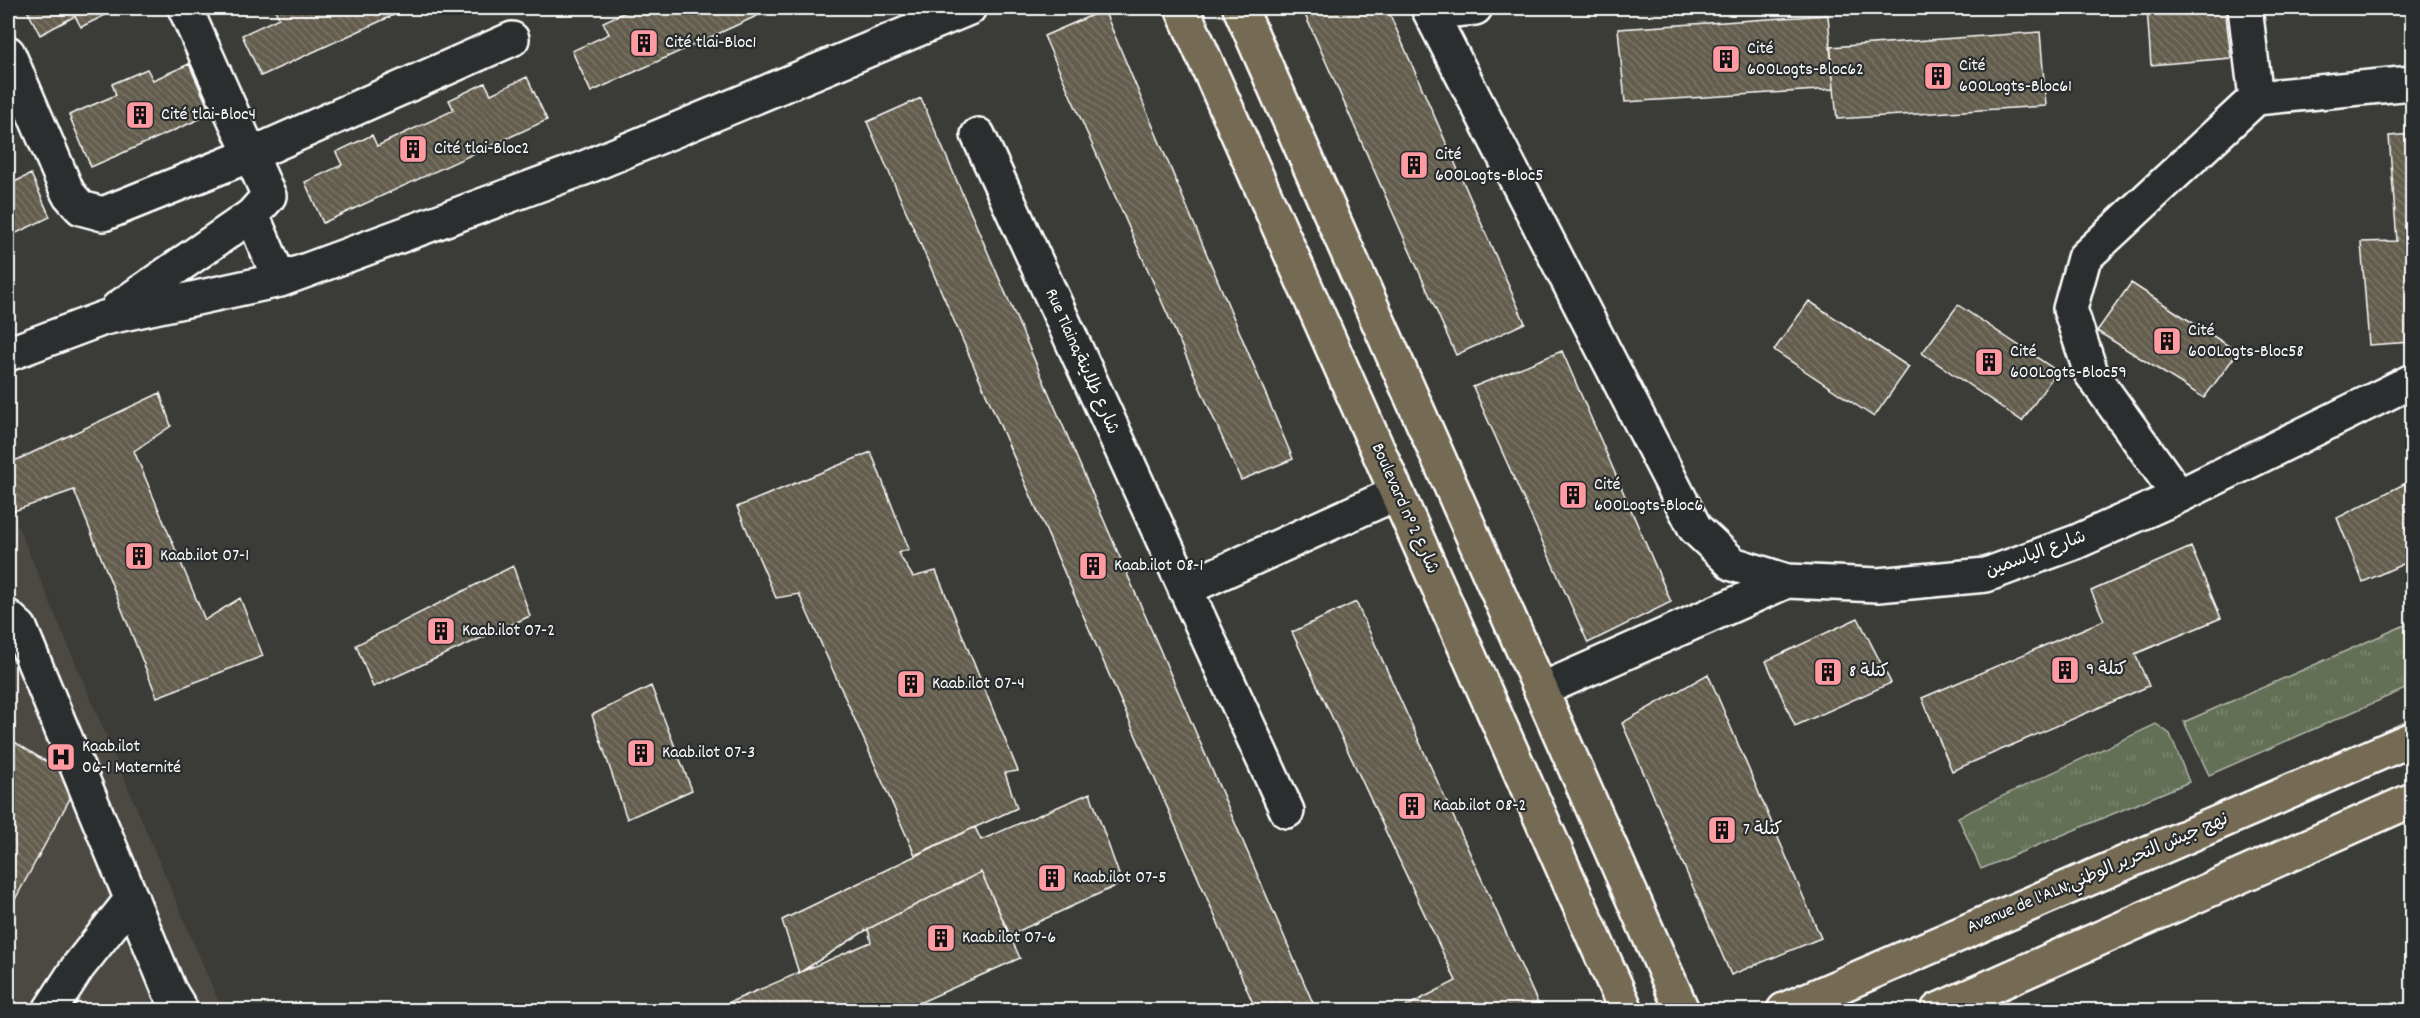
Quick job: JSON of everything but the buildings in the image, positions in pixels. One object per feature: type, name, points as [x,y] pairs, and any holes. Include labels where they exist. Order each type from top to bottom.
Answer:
[{"type":"main road","name":"Boulevard n° شارع 2","points":[[1182,8],[1626,1011]]},
{"type":"main road","points":[[1240,8],[1682,1011]]},
{"type":"main road","name":"Avenue de l'ALN;نهج جيش التحرير الوطني","points":[[1784,1011],[2412,739]]},
{"type":"main road","points":[[1938,1011],[2412,800]]},
{"type":"street","points":[[104,318],[252,215],[269,196],[185,8]]},
{"type":"street","points":[[8,354],[104,318],[280,280],[584,168],[969,8]]},
{"type":"street","points":[[1475,8],[1430,10],[1695,528],[1733,564],[1787,581]]},
{"type":"street","points":[[2245,8],[2256,98]]},
{"type":"street","points":[[8,53],[68,193],[81,208],[103,214],[250,155],[512,39]]},
{"type":"street","points":[[2179,496],[2091,373],[2070,309],[2084,258],[2256,98],[2412,83]]},
{"type":"street","name":"Rue Tlaina;شارع طلاينة","points":[[978,135],[1287,811]]},
{"type":"street","points":[[252,215],[280,280]]},
{"type":"street","name":"شارع الياسمين","points":[[1540,690],[1787,581],[1878,585],[1986,575],[2076,542],[2179,496],[2412,381]]},
{"type":"street","points":[[1185,589],[1397,493]]},
{"type":"street","points":[[12,627],[132,899],[169,990],[181,1011]]},
{"type":"street","points":[[50,1011],[78,966],[132,899]]},
{"type":"shaded area","name":"Kaab.ilot 06-1 Maternité","points":[[8,503],[222,1010],[8,1010]]},
{"type":"green space","points":[[2412,622],[2412,686],[2209,775],[2184,722]]},
{"type":"green space","points":[[2156,724],[2170,734],[2189,782],[1981,869],[1958,817]]},
{"type":"place","name":"Cité tlai-Bloc1","points":[[644,43]]},
{"type":"place","name":"Cité 600Logts-Bloc62","points":[[1726,59]]},
{"type":"place","name":"Cité 600Logts-Bloc61","points":[[1938,76]]},
{"type":"place","name":"Cité tlai-Bloc4","points":[[140,115]]},
{"type":"place","name":"Cité tlai-Bloc2","points":[[413,149]]},
{"type":"place","name":"Cité 600Logts-Bloc5","points":[[1414,165]]},
{"type":"place","name":"Cité 600Logts-Bloc58","points":[[2167,341]]},
{"type":"place","name":"Cité 600Logts-Bloc59","points":[[1989,362]]},
{"type":"place","name":"Cité 600Logts-Bloc6","points":[[1573,495]]},
{"type":"place","name":"Kaab.ilot 07-1","points":[[139,556]]},
{"type":"place","name":"Kaab.ilot 08-1","points":[[1093,566]]},
{"type":"place","name":"Kaab.ilot 07-2","points":[[441,631]]},
{"type":"place","name":"كتلة 9","points":[[2065,670]]},
{"type":"place","name":"كتلة 8","points":[[1828,672]]},
{"type":"place","name":"Kaab.ilot 07-4","points":[[911,684]]},
{"type":"place","name":"Kaab.ilot 07-3","points":[[641,753]]},
{"type":"place","name":"Kaab.ilot 06-1 Maternité","points":[[61,757]]},
{"type":"place","name":"Kaab.ilot 08-2","points":[[1412,806]]},
{"type":"place","name":"كتلة 7","points":[[1722,830]]},
{"type":"place","name":"Kaab.ilot 07-5","points":[[1052,878]]},
{"type":"place","name":"Kaab.ilot 07-6","points":[[941,938]]}]
